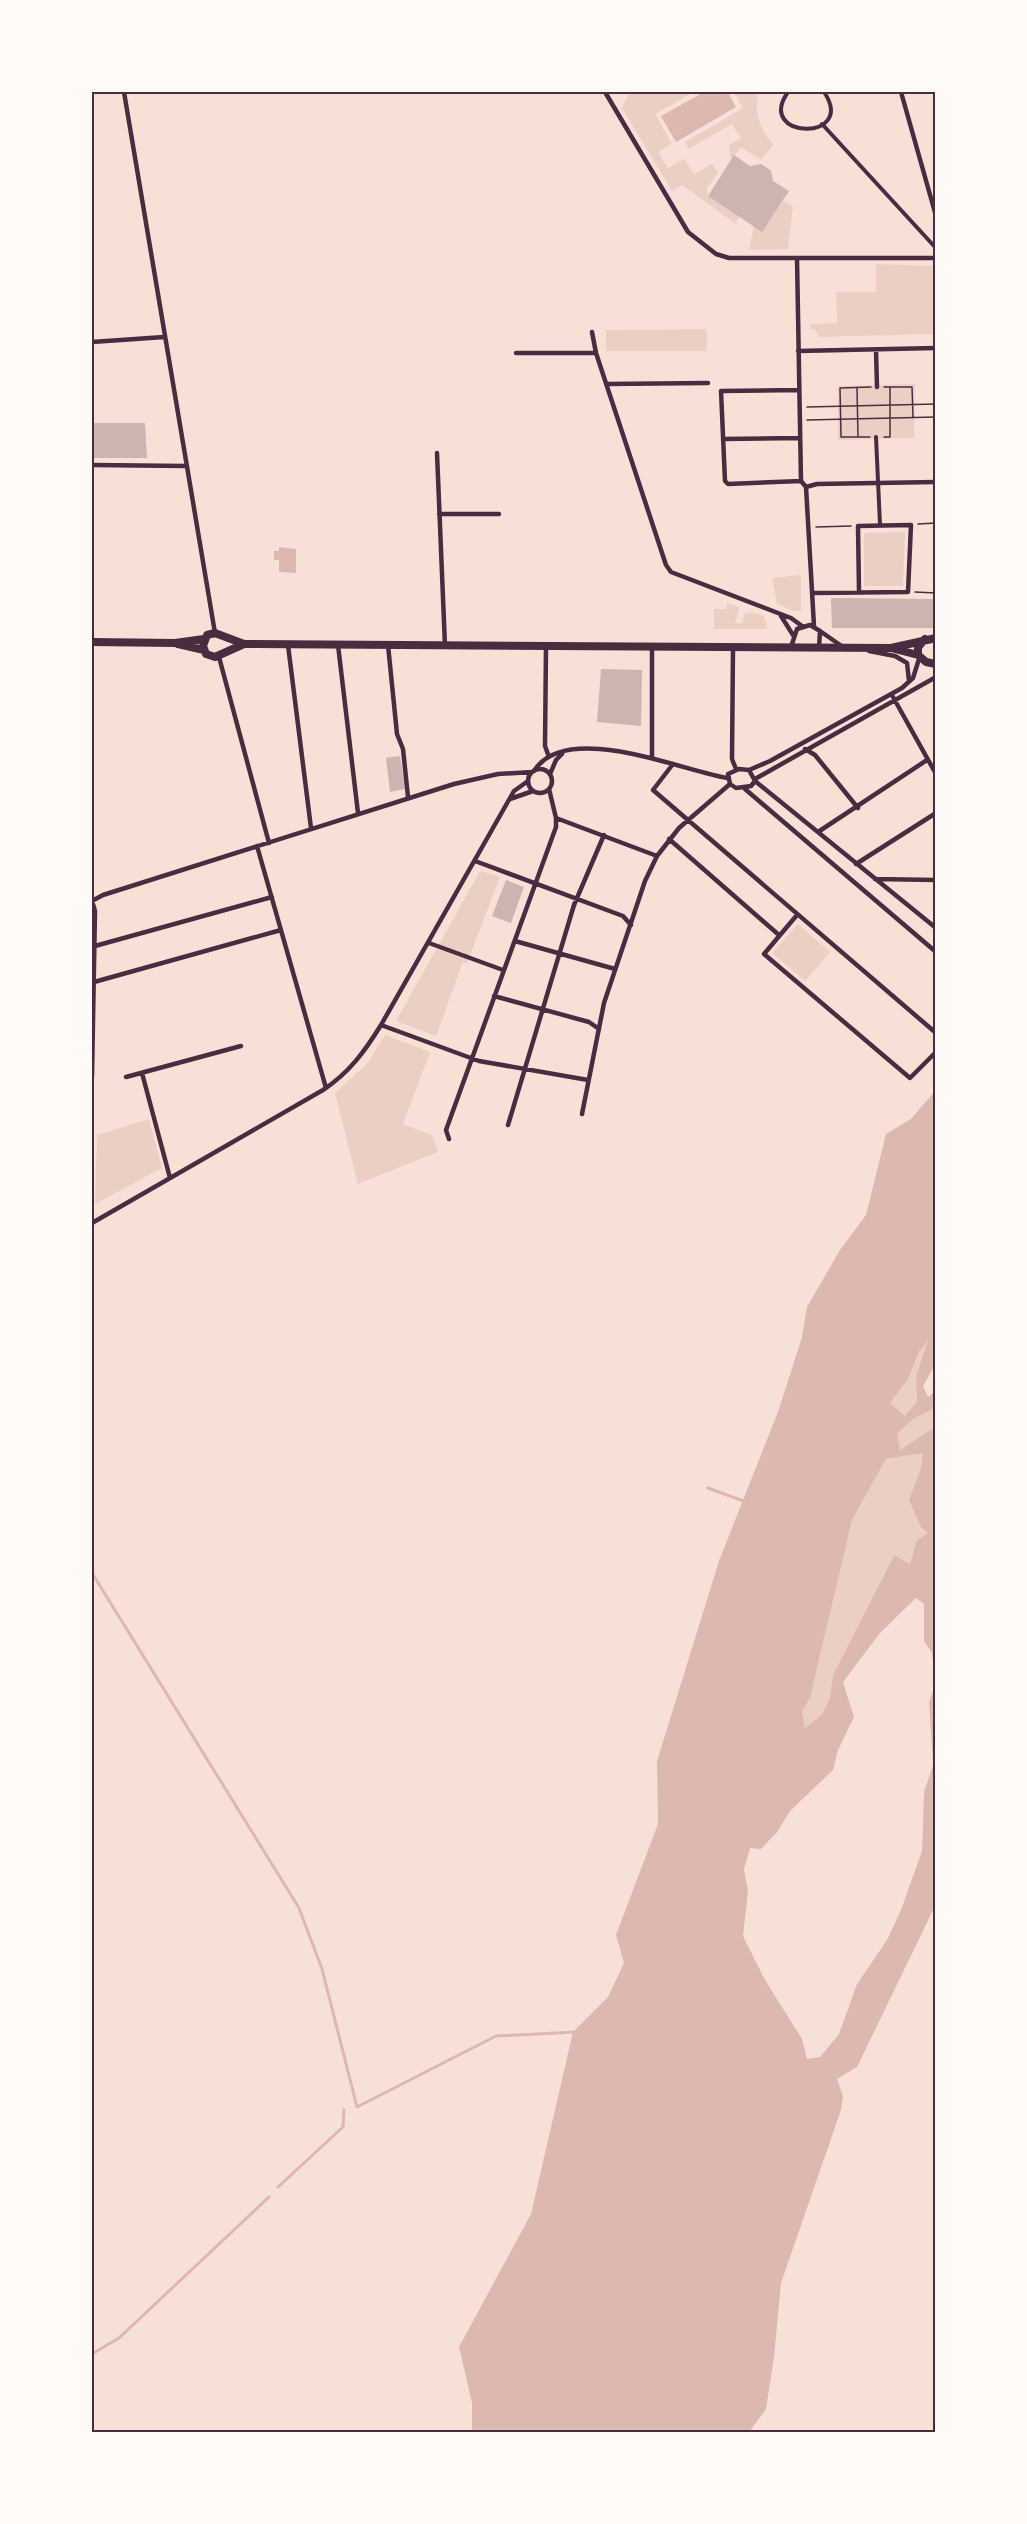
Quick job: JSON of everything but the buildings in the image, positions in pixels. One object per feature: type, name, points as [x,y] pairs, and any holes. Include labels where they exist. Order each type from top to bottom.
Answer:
[{"type":"highway","points":[[92,642],[175,643],[204,639],[215,633],[244,644],[845,649],[891,648],[936,638]]},
{"type":"highway","points":[[223,654],[228,644],[224,637]]},
{"type":"highway","points":[[204,639],[204,650]]},
{"type":"highway","points":[[918,657],[918,647],[925,639]]},
{"type":"highway","points":[[175,643],[204,650],[210,657],[223,654],[244,644]]},
{"type":"highway","points":[[891,648],[936,664]]},
{"type":"street","points":[[124,92],[215,633]]},
{"type":"street","points":[[605,92],[688,232],[716,254],[729,258],[936,258]]},
{"type":"street","points":[[788,92],[783,106],[788,122],[803,130],[813,129],[822,124],[830,109],[824,92]]},
{"type":"street","points":[[902,92],[936,216]]},
{"type":"street","points":[[822,124],[934,246]]},
{"type":"street","points":[[797,258],[801,481],[806,487],[814,626]]},
{"type":"street","points":[[592,332],[606,384],[666,565],[671,572],[781,615],[802,626],[814,626],[845,649]]},
{"type":"street","points":[[92,342],[164,337]]},
{"type":"street","points":[[798,351],[936,348]]},
{"type":"street","points":[[876,350],[877,387]]},
{"type":"street","points":[[516,353],[596,353]]},
{"type":"street","points":[[606,384],[708,383]]},
{"type":"street","points":[[799,390],[721,391],[725,481],[728,484],[784,484],[801,481]]},
{"type":"street","points":[[876,437],[880,525]]},
{"type":"street","points":[[723,439],[800,438]]},
{"type":"street","points":[[436,453],[444,646]]},
{"type":"street","points":[[92,465],[186,466]]},
{"type":"street","points":[[806,487],[817,484],[936,482]]},
{"type":"street","points":[[439,514],[499,514]]},
{"type":"street","points":[[812,593],[909,592],[911,525],[858,526],[859,592]]},
{"type":"street","points":[[781,615],[793,635]]},
{"type":"street","points":[[791,648],[793,635],[802,626]]},
{"type":"street","points":[[819,648],[820,631]]},
{"type":"street","points":[[288,645],[311,828]]},
{"type":"street","points":[[338,645],[358,813]]},
{"type":"street","points":[[388,645],[408,797]]},
{"type":"street","points":[[546,646],[545,746],[549,756]]},
{"type":"street","points":[[652,647],[652,757]]},
{"type":"street","points":[[733,648],[732,759],[736,769]]},
{"type":"street","points":[[861,648],[900,657],[909,668],[909,681]]},
{"type":"street","points":[[223,654],[269,843]]},
{"type":"street","points":[[744,789],[805,749],[893,697],[909,681],[918,667],[918,657]]},
{"type":"street","points":[[582,1114],[599,1029],[615,969],[657,856],[669,839],[687,818],[729,781],[730,771],[749,770],[936,677]]},
{"type":"street","points":[[893,697],[936,774]]},
{"type":"street","points":[[805,749],[814,755],[858,808]]},
{"type":"street","points":[[92,1223],[311,1097],[345,1074],[361,1057],[381,1025],[517,788],[528,781],[533,772],[549,756],[564,752],[610,750],[652,757],[729,781],[744,789],[936,952]]},
{"type":"street","points":[[449,1139],[446,1130],[471,1057],[556,827],[549,789],[552,782],[550,774],[556,760],[564,752]]},
{"type":"street","points":[[818,832],[858,808],[927,760]]},
{"type":"street","points":[[673,764],[652,790],[936,1033]]},
{"type":"street","points":[[92,1077],[95,911],[92,901],[103,895],[408,797],[498,774],[543,770],[550,774]]},
{"type":"street","points":[[749,770],[755,780],[936,928]]},
{"type":"street","points":[[528,781],[533,791]]},
{"type":"street","points":[[510,799],[533,791],[541,793],[549,789]]},
{"type":"street","points":[[856,864],[936,813]]},
{"type":"street","points":[[556,818],[657,856]]},
{"type":"street","points":[[508,1125],[541,1010],[579,899],[604,835]]},
{"type":"street","points":[[669,839],[779,935]]},
{"type":"street","points":[[257,846],[326,1088]]},
{"type":"street","points":[[476,861],[623,916],[631,925]]},
{"type":"street","points":[[875,879],[936,880]]},
{"type":"street","points":[[95,946],[272,897]]},
{"type":"street","points":[[797,915],[764,954],[910,1078],[936,1052]]},
{"type":"street","points":[[94,982],[281,930]]},
{"type":"street","points":[[514,941],[615,969]]},
{"type":"street","points":[[429,944],[503,970]]},
{"type":"street","points":[[494,996],[589,1022],[599,1029]]},
{"type":"street","points":[[381,1025],[471,1057],[588,1080]]},
{"type":"street","points":[[126,1077],[241,1046]]},
{"type":"street","points":[[142,1073],[170,1178]]},
{"type":"path","points":[[890,387],[890,437],[841,437],[840,388],[877,387],[890,387],[912,387],[913,418]]},
{"type":"path","points":[[857,388],[858,437]]},
{"type":"path","points":[[800,407],[936,404]]},
{"type":"path","points":[[800,420],[936,417]]},
{"type":"path","points":[[911,525],[936,523]]},
{"type":"path","points":[[808,527],[858,526]]},
{"type":"path","points":[[909,592],[936,593]]},
{"type":"shaded area","points":[[629,92],[694,92],[655,114],[672,144],[658,152],[668,168],[684,159],[694,174],[712,164],[718,173],[707,188],[708,196],[739,216],[736,224],[682,185],[672,191],[622,108]]},
{"type":"shaded area","points":[[704,92],[728,92],[736,107],[676,142],[661,116]]},
{"type":"shaded area","points":[[734,92],[758,92],[759,120],[764,132],[774,144],[761,160],[741,147],[733,158],[730,157],[729,145],[741,138],[732,124],[689,149],[685,142],[743,108]]},
{"type":"shaded area","points":[[783,201],[793,206],[788,249],[749,250],[754,225],[762,231]]},
{"type":"shaded area","points":[[876,264],[935,266],[935,334],[819,337],[815,329],[810,329],[811,324],[837,323],[836,292],[876,292]]},
{"type":"shaded area","points":[[707,329],[707,351],[606,351],[606,330]]},
{"type":"shaded area","points":[[915,384],[914,438],[838,440],[838,386]]},
{"type":"shaded area","points":[[905,532],[903,586],[864,586],[864,533]]},
{"type":"shaded area","points":[[279,547],[296,549],[296,573],[279,572],[279,560],[274,560],[274,551],[279,551]]},
{"type":"shaded area","points":[[801,575],[801,611],[794,611],[777,604],[772,578]]},
{"type":"shaded area","points":[[727,603],[740,607],[735,623],[742,623],[744,614],[752,612],[764,616],[767,629],[714,629],[714,609],[727,609]]},
{"type":"shaded area","points":[[480,871],[500,877],[467,963],[463,962],[436,1036],[396,1021]]},
{"type":"shaded area","points":[[798,924],[830,952],[805,981],[772,953]]},
{"type":"shaded area","points":[[385,1035],[430,1052],[403,1124],[432,1135],[438,1152],[358,1184],[335,1093],[367,1064]]},
{"type":"shaded area","points":[[935,1091],[936,1363],[923,1386],[928,1397],[935,1391],[935,1408],[913,1419],[897,1434],[900,1450],[935,1427],[935,1686],[935,1906],[857,2067],[837,2079],[843,2096],[841,2110],[781,2283],[766,2409],[749,2432],[472,2432],[472,2403],[459,2347],[531,2214],[573,2032],[608,1997],[624,1963],[616,1935],[658,1824],[657,1761],[719,1561],[779,1409],[802,1337],[807,1307],[840,1250],[866,1215],[886,1134],[911,1119]],"holes":[[[928,1340],[916,1376],[917,1402],[905,1416],[890,1403],[908,1379],[919,1352]],[[923,1453],[921,1468],[909,1500],[921,1527],[928,1533],[917,1540],[910,1564],[894,1555],[833,1675],[830,1697],[822,1715],[805,1728],[802,1711],[810,1698],[852,1520],[886,1459]],[[916,1598],[924,1604],[924,1641],[932,1653],[935,1686],[929,1702],[933,1765],[924,1792],[922,1851],[901,1910],[887,1940],[857,1984],[839,2034],[820,2057],[807,2059],[802,2039],[765,1980],[743,1936],[748,1891],[744,1869],[750,1848],[761,1849],[777,1832],[790,1811],[833,1770],[838,1750],[854,1717],[843,1682],[880,1633]]]},
{"type":"shaded area","points":[[149,1119],[162,1168],[95,1204],[97,1135]]},
{"type":"shaded area","points":[[929,1338],[916,1376],[917,1402],[905,1416],[890,1403],[908,1379],[919,1352]]},
{"type":"shaded area","points":[[935,1408],[935,1427],[899,1451],[897,1434],[913,1419]]},
{"type":"shaded area","points":[[923,1453],[921,1468],[909,1500],[928,1533],[917,1540],[910,1564],[893,1556],[833,1675],[830,1697],[822,1715],[805,1728],[802,1711],[810,1698],[852,1520],[886,1459]]},
{"type":"waterway","points":[[708,1488],[746,1502]]},
{"type":"waterway","points":[[92,1573],[299,1908],[322,1969],[357,2107],[496,2036],[576,2032]]},
{"type":"waterway","points":[[278,2187],[343,2127],[344,2110]]},
{"type":"waterway","points":[[92,2354],[119,2338],[269,2197]]}]
